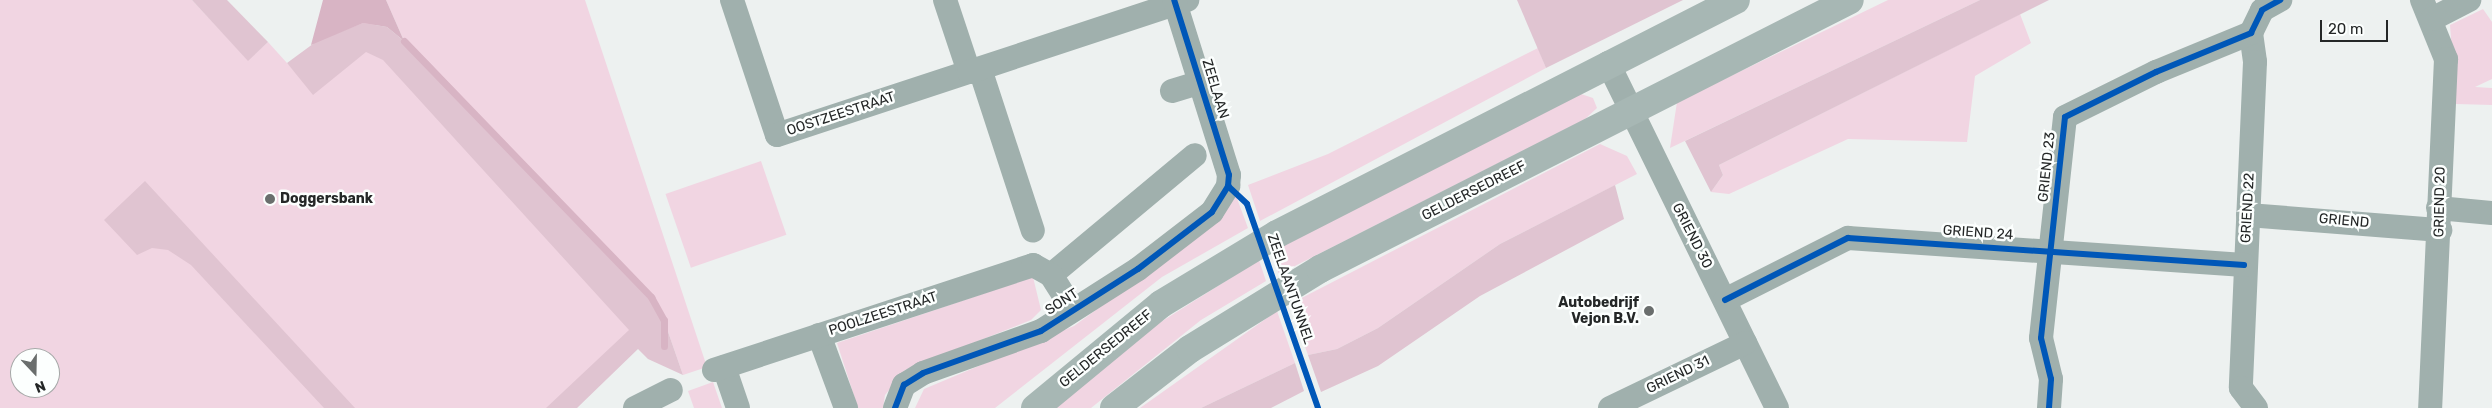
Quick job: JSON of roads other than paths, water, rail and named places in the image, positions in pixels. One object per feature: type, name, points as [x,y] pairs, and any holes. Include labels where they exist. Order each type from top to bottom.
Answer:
[{"type":"main road","name":"GELDERSEDREEF","points":[[1035,408],[1161,304],[1277,234],[1736,0]]},
{"type":"main road","name":"GELDERSEDREEF","points":[[1114,408],[1190,349],[1294,286],[1631,110],[1850,0]]},
{"type":"street","name":"OOSTZEESTRAAT","points":[[732,0],[777,135],[974,70]]},
{"type":"street","points":[[945,0],[974,70],[1034,231]]},
{"type":"street","points":[[2251,33],[2262,10],[2280,0]]},
{"type":"street","points":[[2427,9],[2469,0]]},
{"type":"street","points":[[974,70],[1179,1]]},
{"type":"street","name":"ZEELAAN","points":[[1179,1],[1228,186]]},
{"type":"street","name":"GRIEND 20","points":[[2427,9],[2446,59],[2430,408]]},
{"type":"street","name":"GRIEND 22","points":[[2251,33],[2254,62],[2248,215],[2244,265],[2241,388],[2256,408]]},
{"type":"street","name":"GRIEND 23","points":[[2049,408],[2051,379],[2041,338],[2065,117],[2156,72],[2251,33]]},
{"type":"street","name":"GRIEND 30","points":[[1608,64],[1725,300],[1776,408]]},
{"type":"street","name":"ZEELAAN","points":[[1172,91],[1201,82]]},
{"type":"street","points":[[1051,275],[1195,154]]},
{"type":"street","name":"SONT","points":[[895,408],[904,385],[924,373],[1041,331],[1138,269],[1212,212],[1228,186]]},
{"type":"street","name":"GRIEND","points":[[2248,215],[2439,219],[2492,213]]},
{"type":"street","name":"GRIEND 24","points":[[1725,300],[1848,238],[2050,250],[2244,265]]},
{"type":"street","name":"POOLZEESTRAAT","points":[[738,408],[719,368],[1033,265],[1051,275]]},
{"type":"street","name":"SONT","points":[[1051,275],[1073,310]]},
{"type":"street","points":[[819,335],[846,408]]},
{"type":"street","name":"GRIEND 31","points":[[1610,408],[1745,343]]},
{"type":"street","points":[[635,408],[671,390]]},
{"type":"waterway","points":[[404,41],[651,297],[664,320],[664,346]]},
{"type":"place","name":"Doggersbank","points":[[270,199]]},
{"type":"place","name":"Autobedrijf Vejon B.V.","points":[[1649,311]]}]
